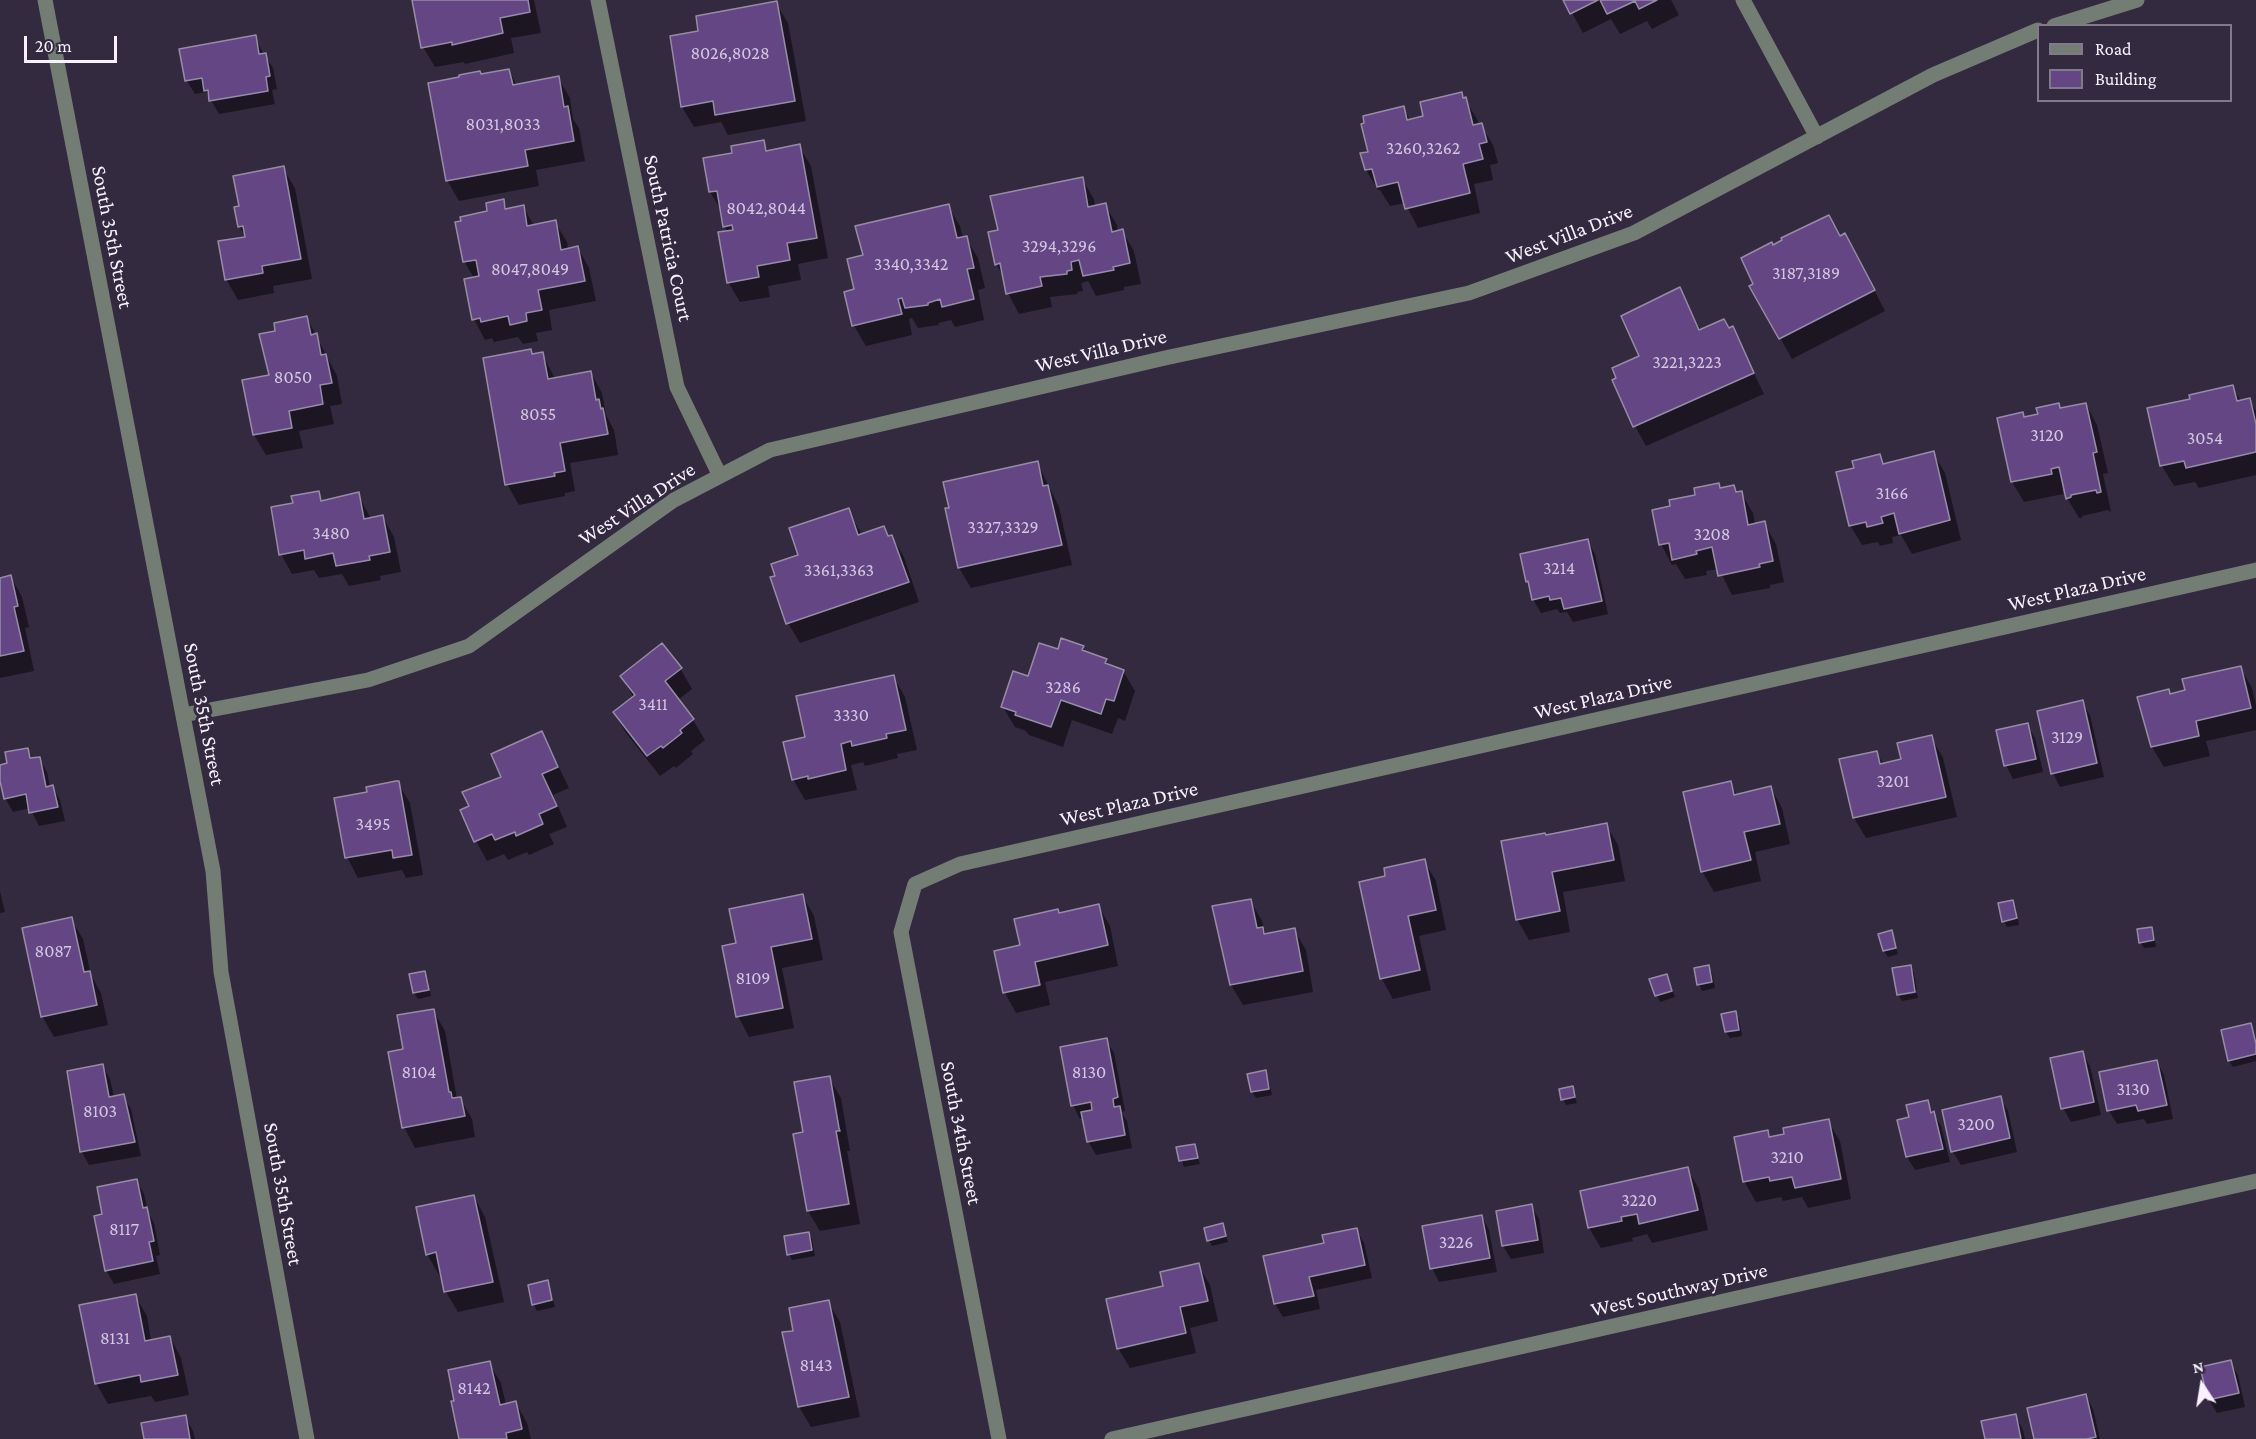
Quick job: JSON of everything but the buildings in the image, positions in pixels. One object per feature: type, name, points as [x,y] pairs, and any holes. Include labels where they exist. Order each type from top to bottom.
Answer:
[{"type":"street","name":"South 35th Street","points":[[45,0],[213,871],[221,972],[307,1439]]},
{"type":"street","name":"South Patricia Court","points":[[598,0],[677,387],[720,476]]},
{"type":"street","points":[[1743,0],[1817,137]]},
{"type":"street","points":[[2060,24],[2137,0]]},
{"type":"street","name":"West Villa Drive","points":[[183,715],[368,680],[469,646],[674,500],[770,450],[1165,358],[1469,293],[1635,233],[1933,75],[2037,30]]},
{"type":"street","name":"West Plaza Drive","points":[[960,864],[2256,570]]},
{"type":"street","name":"South 34th Street","points":[[960,864],[915,884],[901,932],[999,1439]]},
{"type":"street","name":"West Southway Drive","points":[[1112,1439],[2256,1181]]}]
